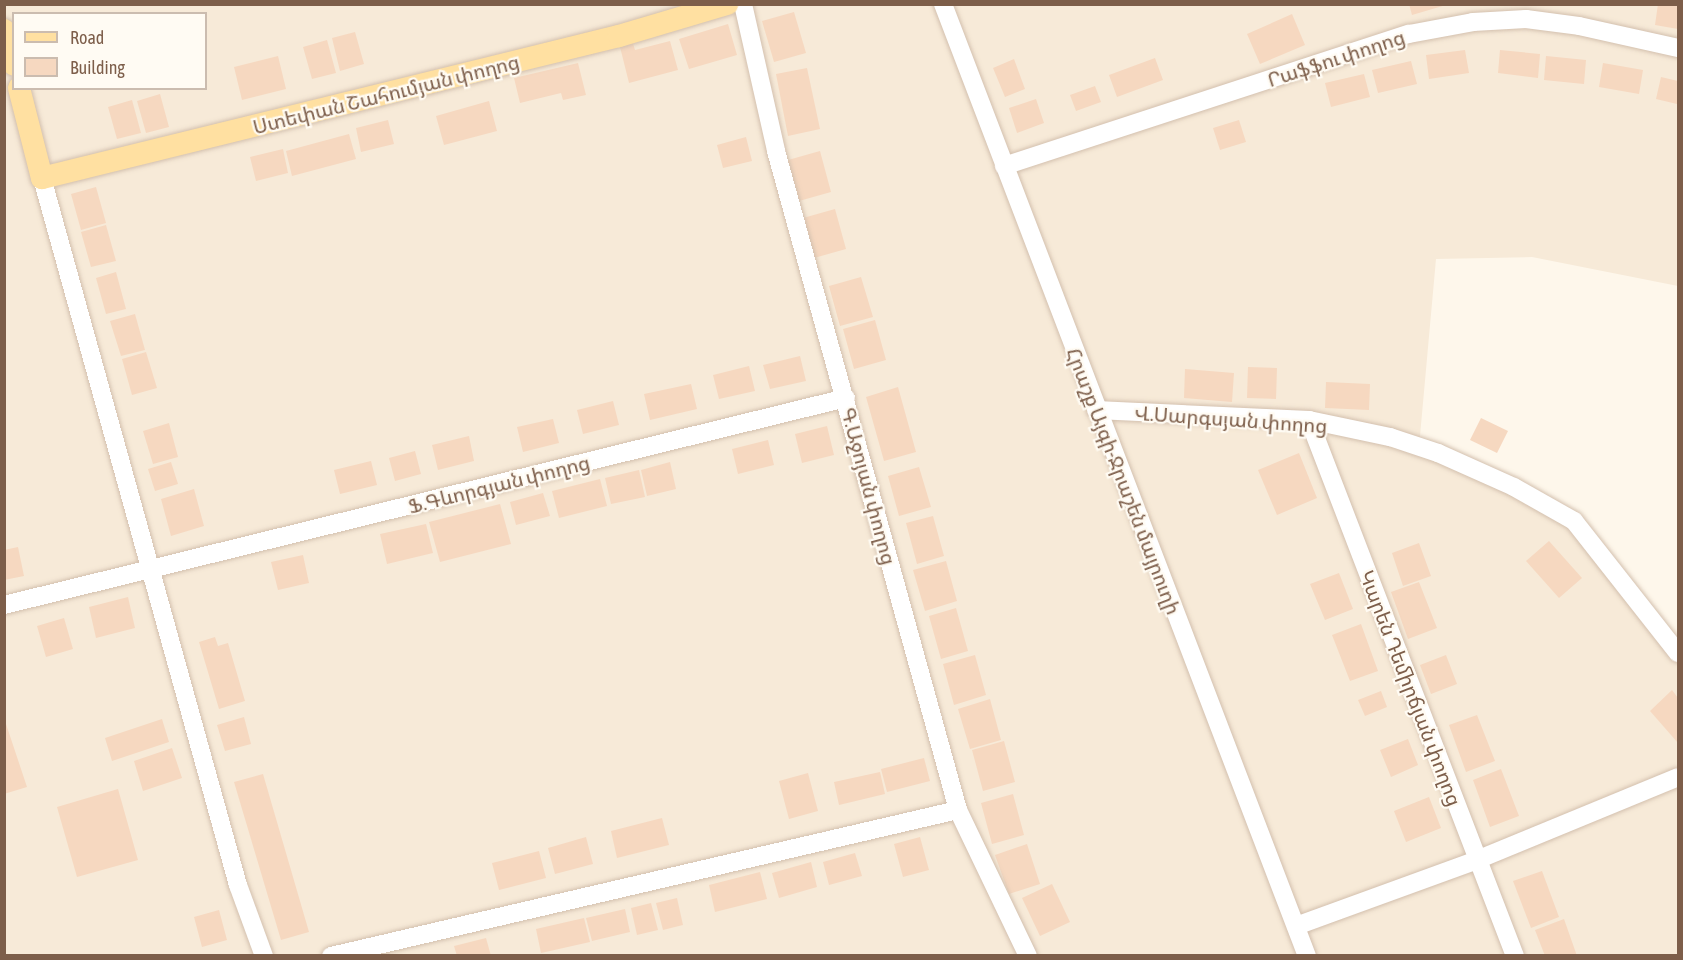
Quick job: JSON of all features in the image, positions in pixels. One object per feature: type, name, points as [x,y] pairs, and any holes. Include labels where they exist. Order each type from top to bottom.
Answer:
[{"type":"main road","name":"Ստեփան Շահումյան փողոց","points":[[42,178],[619,36],[727,4]]},
{"type":"main road","points":[[4,30],[12,58]]},
{"type":"main road","points":[[20,90],[42,178]]},
{"type":"street","name":"Գ.Աջոյան փողոց","points":[[743,4],[776,151],[958,810],[1028,956]]},
{"type":"street","name":"Հրաշք Այգի-Ջրաշեն մայրուղի","points":[[943,4],[1096,410],[1307,956]]},
{"type":"street","name":"Րաֆֆու փողոց","points":[[1004,166],[1409,34],[1473,22],[1526,19],[1568,24],[1678,48]]},
{"type":"street","points":[[42,178],[153,569],[238,885],[264,956]]},
{"type":"street","name":"Ֆ.Գևորգյան փողոց","points":[[4,605],[846,398]]},
{"type":"street","name":"Վ.Սարգսյան փողոց","points":[[1096,410],[1309,420],[1390,437],[1438,453],[1514,487],[1574,521],[1678,653]]},
{"type":"street","name":"Կարեն Դեմիրճյան փողոց","points":[[1309,420],[1515,956]]},
{"type":"street","points":[[1296,926],[1477,860],[1678,777]]},
{"type":"street","points":[[331,956],[958,810]]},
{"type":"shaded area","points":[[5,5],[1678,5],[1678,286],[1532,257],[1436,259],[1419,447],[1559,516],[1678,663],[1678,955],[5,956]]},
{"type":"building","points":[[1409,4],[1446,4],[1446,5],[1412,15]]},
{"type":"building","points":[[1658,4],[1678,5],[1678,29],[1655,25]]},
{"type":"building","points":[[794,12],[806,53],[774,62],[762,21]]},
{"type":"building","points":[[1292,14],[1305,45],[1260,64],[1247,34]]},
{"type":"building","points":[[728,24],[737,55],[689,69],[679,39]]},
{"type":"building","points":[[355,32],[364,64],[340,71],[332,38]]},
{"type":"building","points":[[327,40],[336,73],[312,79],[303,47]]},
{"type":"building","points":[[632,40],[635,50],[670,41],[678,70],[629,83],[619,43]]},
{"type":"building","points":[[1465,50],[1469,73],[1429,79],[1426,55]]},
{"type":"building","points":[[1500,50],[1540,54],[1538,78],[1498,73]]},
{"type":"building","points":[[278,56],[286,89],[242,100],[234,67]]},
{"type":"building","points":[[1546,56],[1586,60],[1584,84],[1544,80]]},
{"type":"building","points":[[1155,58],[1163,80],[1117,97],[1109,75]]},
{"type":"building","points":[[1014,59],[1025,89],[1005,97],[993,68]]},
{"type":"building","points":[[1411,61],[1417,84],[1378,93],[1372,70]]},
{"type":"building","points":[[578,63],[586,95],[563,100],[561,93],[520,103],[514,78]]},
{"type":"building","points":[[1603,63],[1643,70],[1639,94],[1599,87]]},
{"type":"building","points":[[807,68],[820,129],[788,136],[776,74]]},
{"type":"building","points":[[1364,74],[1370,97],[1331,107],[1325,83]]},
{"type":"building","points":[[1661,77],[1678,81],[1677,104],[1656,99]]},
{"type":"building","points":[[1095,86],[1101,102],[1076,111],[1070,95]]},
{"type":"building","points":[[160,94],[169,127],[146,133],[137,101]]},
{"type":"building","points":[[1036,99],[1044,123],[1017,133],[1009,108]]},
{"type":"building","points":[[132,100],[141,133],[117,139],[108,107]]},
{"type":"building","points":[[489,101],[497,131],[444,145],[436,116]]},
{"type":"building","points":[[388,120],[394,144],[361,152],[356,128]]},
{"type":"building","points":[[1239,120],[1246,142],[1220,150],[1213,128]]},
{"type":"building","points":[[349,134],[356,159],[292,176],[286,151]]},
{"type":"building","points":[[746,137],[752,161],[723,168],[717,145]]},
{"type":"building","points":[[283,149],[288,173],[256,181],[250,157]]},
{"type":"building","points":[[820,151],[831,192],[799,201],[788,160]]},
{"type":"building","points":[[96,187],[106,223],[81,230],[71,194]]},
{"type":"building","points":[[835,209],[846,249],[814,258],[803,218]]},
{"type":"building","points":[[106,225],[116,261],[91,267],[81,232]]},
{"type":"building","points":[[116,272],[126,309],[106,314],[96,278]]},
{"type":"building","points":[[861,277],[873,317],[840,326],[829,286]]},
{"type":"building","points":[[135,314],[145,350],[121,356],[110,321]]},
{"type":"building","points":[[875,320],[886,360],[854,369],[843,329]]},
{"type":"building","points":[[146,352],[157,388],[132,395],[122,359]]},
{"type":"building","points":[[800,356],[806,381],[770,389],[763,365]]},
{"type":"building","points":[[749,366],[755,391],[719,399],[713,375]]},
{"type":"building","points":[[1248,367],[1277,368],[1276,399],[1247,398]]},
{"type":"building","points":[[1185,369],[1234,373],[1232,402],[1184,398]]},
{"type":"building","points":[[1326,382],[1370,384],[1369,410],[1325,408]]},
{"type":"building","points":[[691,384],[697,409],[650,420],[644,394]]},
{"type":"building","points":[[898,387],[916,452],[884,461],[866,397]]},
{"type":"building","points":[[613,401],[619,425],[583,434],[577,410]]},
{"type":"building","points":[[1481,418],[1508,431],[1497,453],[1470,440]]},
{"type":"building","points":[[553,419],[559,443],[523,452],[517,427]]},
{"type":"building","points":[[169,423],[178,457],[153,464],[143,431]]},
{"type":"building","points":[[827,426],[834,455],[802,463],[795,434]]},
{"type":"building","points":[[469,436],[474,461],[438,470],[432,445]]},
{"type":"building","points":[[768,440],[774,465],[738,474],[732,449]]},
{"type":"building","points":[[415,451],[421,474],[395,481],[389,458]]},
{"type":"building","points":[[1299,453],[1317,498],[1277,515],[1258,470]]},
{"type":"building","points":[[371,461],[377,485],[340,494],[334,470]]},
{"type":"building","points":[[171,462],[178,484],[155,491],[148,469]]},
{"type":"building","points":[[670,462],[676,489],[647,496],[641,470]]},
{"type":"building","points":[[919,467],[931,507],[899,516],[888,476]]},
{"type":"building","points":[[639,470],[645,497],[611,504],[605,478]]},
{"type":"building","points":[[600,479],[607,506],[559,518],[552,491]]},
{"type":"building","points":[[194,489],[204,526],[171,536],[161,499]]},
{"type":"building","points":[[543,493],[550,516],[516,525],[510,502]]},
{"type":"building","points":[[500,504],[511,544],[440,562],[429,522]]},
{"type":"building","points":[[933,516],[944,556],[917,564],[906,523]]},
{"type":"building","points":[[426,524],[433,553],[387,564],[380,534]]},
{"type":"building","points":[[1549,541],[1582,578],[1559,598],[1526,561]]},
{"type":"building","points":[[1419,543],[1431,576],[1403,586],[1392,553]]},
{"type":"building","points":[[18,547],[24,576],[4,580],[4,550]]},
{"type":"building","points":[[303,555],[309,583],[278,590],[271,562]]},
{"type":"building","points":[[946,561],[957,601],[925,611],[913,570]]},
{"type":"building","points":[[1339,573],[1353,609],[1325,620],[1310,584]]},
{"type":"building","points":[[1419,582],[1437,628],[1408,639],[1391,592]]},
{"type":"building","points":[[128,597],[135,628],[96,638],[89,607]]},
{"type":"building","points":[[956,608],[968,651],[941,659],[929,616]]},
{"type":"building","points":[[64,618],[73,649],[46,657],[37,626]]},
{"type":"building","points":[[1361,624],[1378,671],[1350,681],[1332,635]]},
{"type":"building","points":[[215,637],[218,646],[228,643],[245,701],[219,709],[199,642]]},
{"type":"building","points":[[975,655],[986,695],[954,705],[943,664]]},
{"type":"building","points":[[1446,655],[1457,684],[1431,694],[1420,665]]},
{"type":"building","points":[[1672,690],[1678,698],[1678,743],[1650,711]]},
{"type":"building","points":[[1381,691],[1387,707],[1365,716],[1358,700]]},
{"type":"building","points":[[990,699],[1001,740],[970,749],[958,709]]},
{"type":"building","points":[[1477,715],[1495,761],[1466,772],[1449,725]]},
{"type":"building","points":[[244,717],[251,744],[225,751],[217,725]]},
{"type":"building","points":[[162,719],[169,742],[112,761],[105,738]]},
{"type":"building","points":[[4,722],[27,787],[4,794]]},
{"type":"building","points":[[1408,739],[1418,765],[1391,777],[1380,750]]},
{"type":"building","points":[[1004,741],[1015,782],[983,791],[972,750]]},
{"type":"building","points":[[172,748],[182,778],[143,791],[134,761]]},
{"type":"building","points":[[924,758],[930,781],[887,792],[881,769]]},
{"type":"building","points":[[1501,769],[1519,816],[1490,827],[1473,780]]},
{"type":"building","points":[[880,772],[885,794],[839,805],[834,782]]},
{"type":"building","points":[[808,773],[818,811],[789,819],[779,781]]},
{"type":"building","points":[[263,774],[309,932],[281,940],[234,782]]},
{"type":"building","points":[[118,789],[138,860],[77,877],[57,807]]},
{"type":"building","points":[[1013,794],[1024,835],[992,844],[981,803]]},
{"type":"building","points":[[1429,797],[1441,828],[1406,842],[1394,811]]},
{"type":"building","points":[[662,818],[669,845],[617,858],[611,831]]},
{"type":"building","points":[[586,837],[593,864],[555,874],[548,848]]},
{"type":"building","points":[[920,837],[929,870],[903,877],[894,844]]},
{"type":"building","points":[[1027,844],[1040,884],[1009,894],[995,855]]},
{"type":"building","points":[[539,851],[546,878],[499,890],[492,863]]},
{"type":"building","points":[[855,853],[862,876],[829,885],[823,862]]},
{"type":"building","points":[[811,862],[817,887],[779,898],[772,873]]},
{"type":"building","points":[[1542,871],[1559,917],[1531,928],[1513,881]]},
{"type":"building","points":[[760,872],[767,899],[715,912],[709,885]]},
{"type":"building","points":[[1052,884],[1070,922],[1040,936],[1022,898]]},
{"type":"building","points":[[677,898],[683,925],[663,930],[656,903]]},
{"type":"building","points":[[651,903],[658,930],[637,935],[631,908]]},
{"type":"building","points":[[625,909],[630,932],[592,941],[586,918]]},
{"type":"building","points":[[219,910],[227,940],[202,947],[194,917]]},
{"type":"building","points":[[584,918],[590,942],[541,953],[536,929]]},
{"type":"building","points":[[1564,919],[1577,956],[1545,956],[1535,930]]},
{"type":"building","points":[[486,938],[491,956],[457,956],[454,946]]}]
